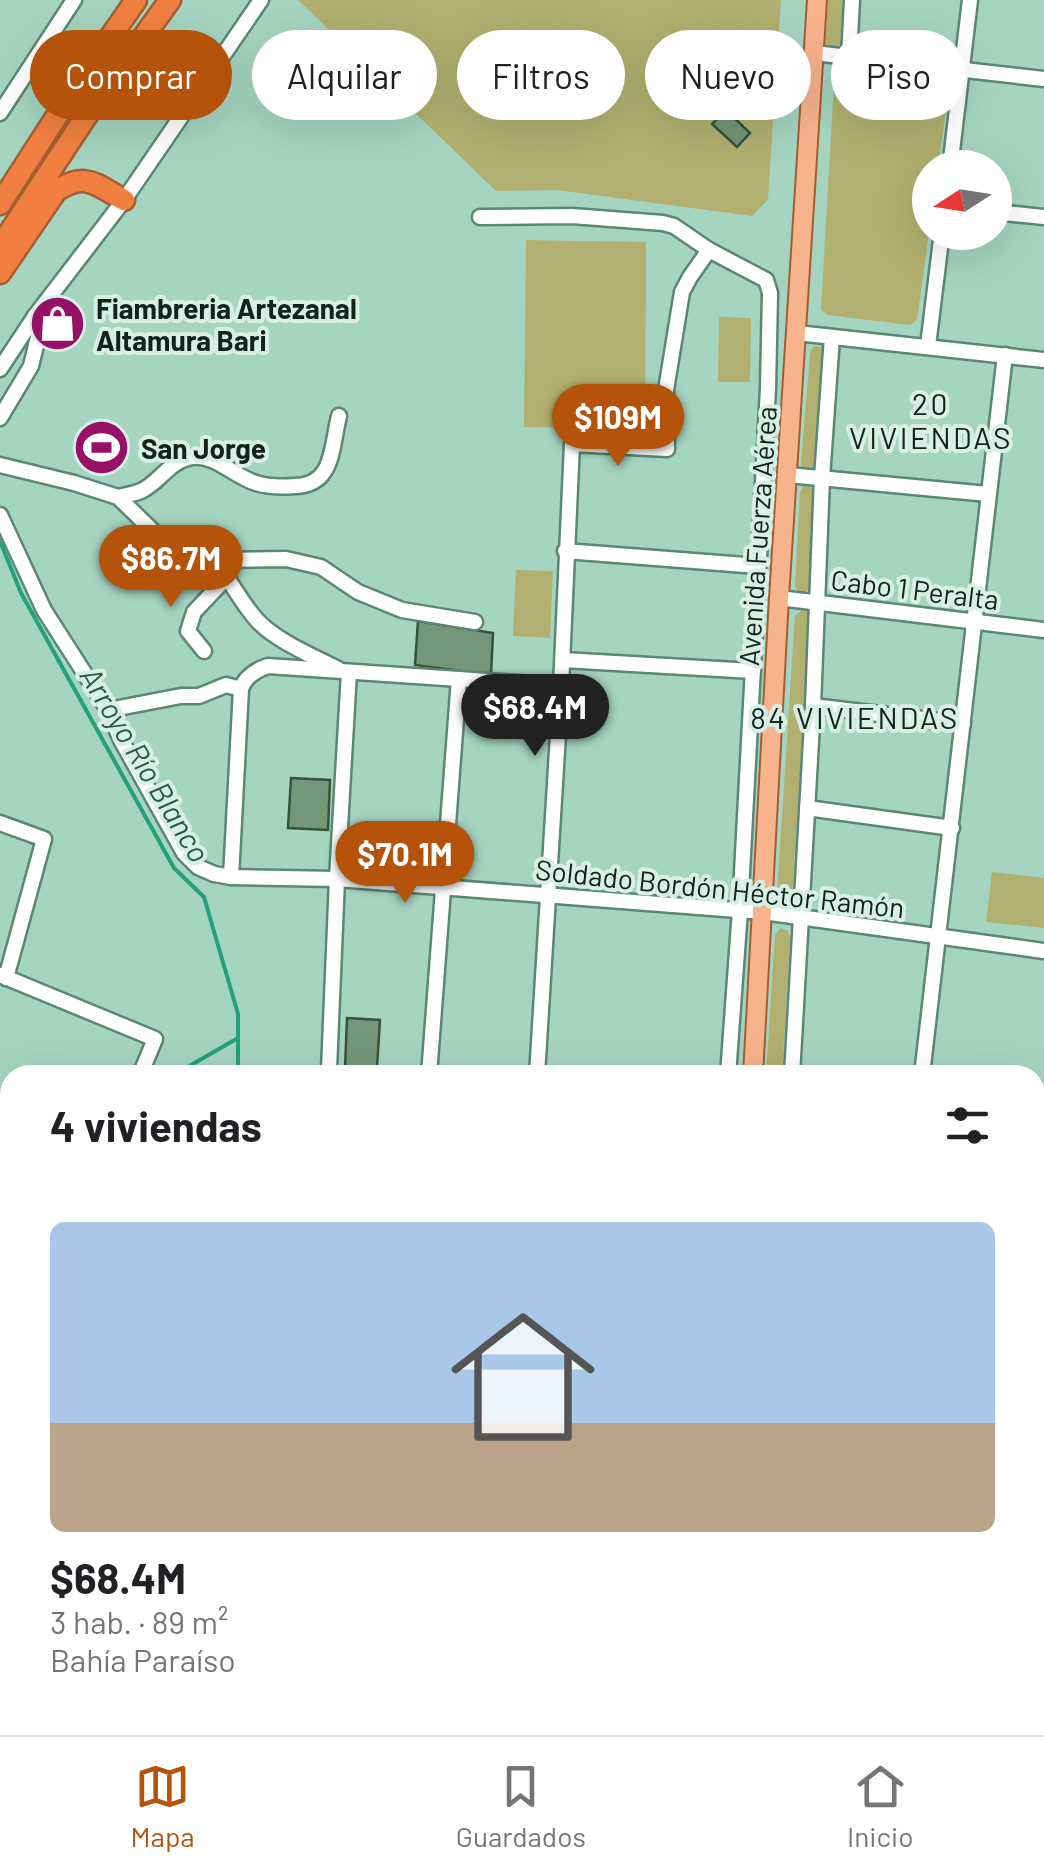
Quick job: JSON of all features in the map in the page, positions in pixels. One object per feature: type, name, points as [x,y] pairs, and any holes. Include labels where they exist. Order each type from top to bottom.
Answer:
[{"type":"highway","points":[[0,204],[136,0]]},
{"type":"highway","points":[[0,247],[85,118],[170,0]]},
{"type":"highway","points":[[0,273],[56,191],[70,182],[84,180],[124,200]]},
{"type":"main road","name":"Avenida Fuerza Aérea","points":[[755,1065],[817,0]]},
{"type":"street","points":[[0,113],[74,0]]},
{"type":"street","points":[[0,368],[124,200],[262,0]]},
{"type":"street","points":[[850,30],[852,0]]},
{"type":"street","points":[[966,34],[970,0]]},
{"type":"street","points":[[814,52],[831,54]]},
{"type":"street","points":[[966,68],[1044,78]]},
{"type":"street","points":[[952,150],[956,120]]},
{"type":"street","points":[[1012,214],[1044,217]]},
{"type":"street","points":[[480,217],[572,216],[663,223],[766,280],[770,293],[753,671],[729,1065]]},
{"type":"street","points":[[538,1065],[572,444],[667,449],[666,390],[682,292],[709,250]]},
{"type":"street","points":[[928,346],[940,250]]},
{"type":"street","points":[[0,418],[31,366],[39,334],[35,316]]},
{"type":"street","points":[[798,332],[1044,360]]},
{"type":"street","points":[[793,1065],[832,336]]},
{"type":"street","points":[[923,1065],[1004,355]]},
{"type":"street","points":[[118,497],[142,490],[190,457],[207,458],[254,483],[309,486],[322,478],[326,470],[339,416]]},
{"type":"street","points":[[0,465],[118,497],[161,539],[184,554],[214,560],[286,558],[321,567],[358,592],[402,610],[475,622]]},
{"type":"street","points":[[788,475],[988,494]]},
{"type":"street","name":"Soldado Bordón Héctor Ramón","points":[[0,515],[44,610],[108,710],[184,853],[198,867],[214,874],[336,879],[763,912],[1044,951]]},
{"type":"street","points":[[565,551],[758,566]]},
{"type":"street","points":[[214,560],[258,622],[346,672]]},
{"type":"street","points":[[204,651],[188,631],[194,612],[228,576]]},
{"type":"street","name":"Cabo 1 Peralta","points":[[779,598],[1044,630]]},
{"type":"street","points":[[562,660],[753,671]]},
{"type":"street","points":[[232,877],[242,689],[258,669],[268,666],[561,686]]},
{"type":"street","points":[[329,1065],[346,672]]},
{"type":"street","points":[[430,1065],[459,679]]},
{"type":"street","points":[[108,710],[199,696],[226,685],[242,689]]},
{"type":"street","points":[[813,706],[963,724]]},
{"type":"street","points":[[806,808],[952,828]]},
{"type":"street","points":[[0,823],[44,839],[3,977],[156,1039],[144,1065]]},
{"type":"shaded area","points":[[298,0],[781,0],[779,30],[645,30],[645,120],[773,120],[768,199],[752,216],[557,190],[496,191],[422,120],[437,120],[437,30],[329,30]]},
{"type":"shaded area","points":[[828,0],[843,0],[841,30],[831,30],[831,49],[825,47]]},
{"type":"shaded area","points":[[832,120],[945,120],[940,150],[912,150],[912,250],[927,250],[917,320],[910,325],[827,315],[821,309]]},
{"type":"shaded area","points":[[526,240],[646,242],[645,429],[524,427]]},
{"type":"shaded area","points":[[719,317],[751,318],[750,382],[718,382]]},
{"type":"shaded area","points":[[814,346],[825,351],[813,471],[803,470],[801,464],[810,353]]},
{"type":"shaded area","name":"San Jorge","points":[[89,434],[121,444],[114,461],[83,452]]},
{"type":"shaded area","points":[[808,485],[815,493],[810,587],[804,594],[795,586],[800,492]]},
{"type":"shaded area","points":[[516,570],[553,571],[550,638],[513,636]]},
{"type":"shaded area","points":[[802,610],[810,618],[792,896],[785,902],[777,894],[795,616]]},
{"type":"shaded area","points":[[992,872],[1044,878],[1044,928],[986,922]]},
{"type":"shaded area","points":[[781,928],[790,937],[783,1065],[767,1065],[775,935]]},
{"type":"building","points":[[716,120],[736,120],[750,133],[737,147],[712,124]]},
{"type":"building","points":[[418,621],[493,633],[491,675],[415,665]]},
{"type":"building","points":[[291,778],[330,780],[328,830],[288,828]]},
{"type":"building","points":[[347,1018],[380,1020],[377,1065],[345,1065]]},
{"type":"waterway","name":"Arroyo Río Blanco","points":[[0,541],[21,593],[174,868],[204,897],[238,1014],[238,1065]]},
{"type":"waterway","points":[[191,1065],[238,1038]]},
{"type":"place","name":"Fiambreria Artezanal Altamura Bari","points":[[57,324]]},
{"type":"place","name":"San Jorge","points":[[102,448]]},
{"type":"district","name":"20 VIVIENDAS","points":[[931,420]]},
{"type":"district","name":"84 VIVIENDAS","points":[[855,717]]}]
